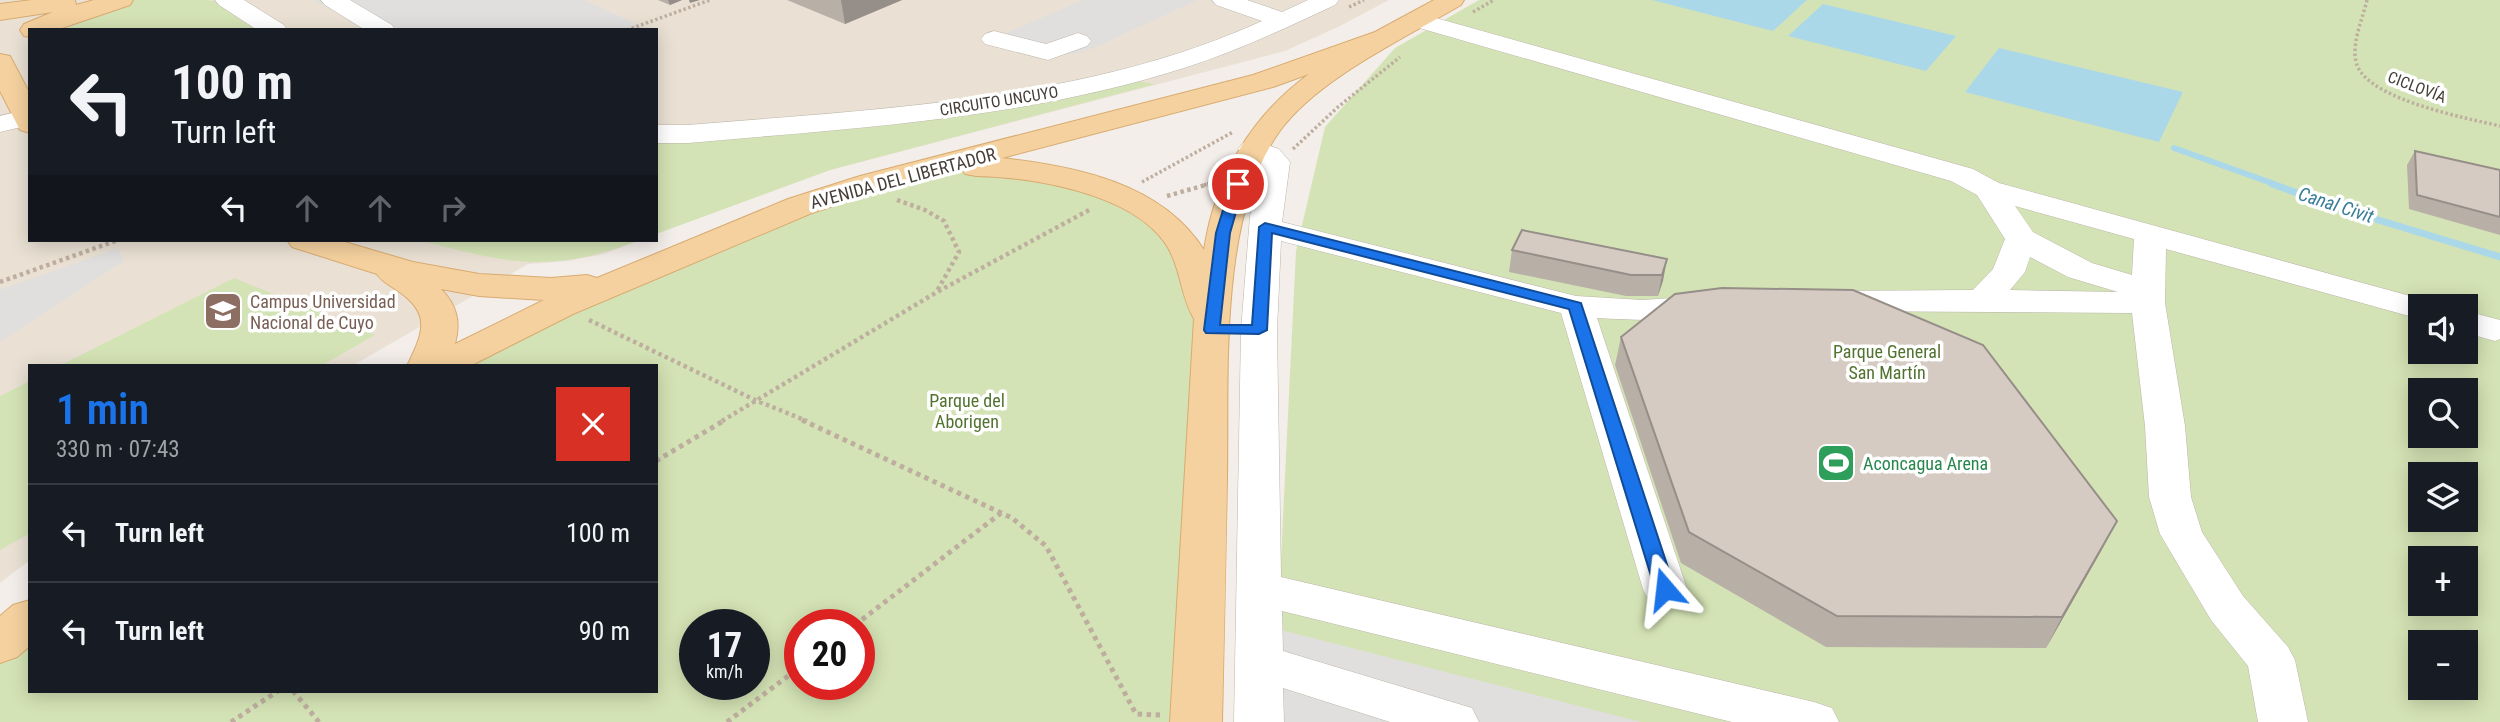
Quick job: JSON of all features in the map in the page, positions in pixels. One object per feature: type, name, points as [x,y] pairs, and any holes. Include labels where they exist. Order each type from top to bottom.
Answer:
[{"type":"main road","points":[[0,12],[78,0]]},
{"type":"main road","points":[[39,28],[66,16],[121,0]]},
{"type":"main road","name":"AVENIDA DEL LIBERTADOR","points":[[1196,719],[1212,325],[1223,233],[1238,184],[1254,146],[1295,99],[1318,80],[1393,47],[1418,20],[1452,0]]},
{"type":"main road","points":[[0,49],[28,33]]},
{"type":"main road","name":"AVENIDA DEL LIBERTADOR","points":[[444,364],[560,306],[800,206],[871,183],[1393,47]]},
{"type":"main road","points":[[0,62],[18,122]]},
{"type":"main road","points":[[925,171],[989,167],[1014,169],[1067,179],[1116,195],[1147,210],[1174,232],[1201,284],[1212,325]]},
{"type":"main road","points":[[310,242],[380,265],[479,285],[561,289],[617,281]]},
{"type":"main road","points":[[380,265],[426,292],[437,307],[441,320],[434,350],[427,364]]},
{"type":"main road","points":[[0,644],[28,620]]},
{"type":"street","points":[[227,0],[272,28]]},
{"type":"street","points":[[333,0],[380,28]]},
{"type":"street","points":[[1224,0],[1285,21]]},
{"type":"street","name":"CIRCUITO UNCUYO","points":[[658,134],[688,134],[908,114],[1028,99],[1173,64],[1285,21],[1336,5]]},
{"type":"street","points":[[1418,20],[1962,175],[1988,189],[2408,306]]},
{"type":"street","points":[[995,38],[1016,46],[1048,52]]},
{"type":"street","points":[[1028,99],[1024,80],[1041,55],[1078,41]]},
{"type":"street","points":[[1254,146],[1265,227],[1259,330],[1259,722]]},
{"type":"street","points":[[1988,189],[2021,239],[2080,270],[2148,297]]},
{"type":"street","points":[[1265,227],[1576,306],[1642,310],[1736,302]]},
{"type":"street","points":[[2150,234],[2148,297],[2165,426],[2170,497],[2181,534],[2227,608],[2271,660],[2283,722]]},
{"type":"street","points":[[1982,300],[2008,272],[2021,239]]},
{"type":"street","points":[[1804,302],[2148,297]]},
{"type":"street","points":[[1576,306],[1665,589]]},
{"type":"street","points":[[1212,325],[1259,330]]},
{"type":"street","points":[[1257,588],[1814,722]]},
{"type":"street","points":[[1258,662],[1454,722]]},
{"type":"path","points":[[633,28],[710,0]]},
{"type":"path","points":[[1336,5],[1364,0]]},
{"type":"path","name":"CICLOVÍA","points":[[2367,0],[2356,53],[2357,67],[2370,81],[2397,96],[2500,126]]},
{"type":"path","points":[[658,460],[937,292],[1116,195],[1254,146],[1294,149],[1338,107],[1393,47]]},
{"type":"path","points":[[1164,197],[1212,183],[1238,184]]},
{"type":"path","points":[[888,200],[900,200],[944,221],[959,252],[937,292]]},
{"type":"path","points":[[0,282],[112,242]]},
{"type":"path","points":[[560,306],[755,400],[813,424],[1012,518],[1046,546],[1136,718],[1196,719]]},
{"type":"path","points":[[875,610],[1001,513]]},
{"type":"path","points":[[727,722],[784,679]]},
{"type":"path","points":[[231,722],[275,693]]},
{"type":"path","points":[[295,693],[318,722]]},
{"type":"shaded area","name":"Campus Universidad Nacional de Cuyo","points":[[0,0],[1389,0],[1285,51],[830,170],[658,233],[658,28],[28,28],[28,242],[635,242],[604,254],[568,261],[528,264],[355,364],[28,364],[28,562],[0,583]]},
{"type":"shaded area","points":[[314,0],[585,0],[645,28],[365,28]]},
{"type":"shaded area","points":[[1082,0],[1198,0],[1076,54],[1041,55],[990,40]]},
{"type":"shaded area","points":[[118,248],[124,261],[0,342],[0,290]]},
{"type":"shaded area","points":[[1281,630],[1641,722],[1283,722]]},
{"type":"green space","points":[[127,0],[207,0],[217,2],[259,28],[46,28]]},
{"type":"green space","name":"Parque General San Martín","points":[[1479,0],[2500,0],[2500,722],[1273,722],[1296,251],[1325,127],[1395,48]]},
{"type":"green space","points":[[1136,81],[1155,84],[830,170],[658,233],[658,137]]},
{"type":"green space","name":"Parque del Aborigen","points":[[963,168],[1014,169],[1147,210],[1201,284],[1196,722],[0,722],[0,644],[28,620],[28,693],[658,693],[658,364],[444,364],[800,206]]},
{"type":"green space","points":[[427,242],[634,242],[580,258],[555,261],[530,262],[479,255]]},
{"type":"green space","points":[[234,278],[375,335],[324,364],[63,364]]},
{"type":"green space","points":[[28,382],[28,534],[0,550],[0,396]]},
{"type":"water","points":[[1652,0],[1807,0],[1773,31]]},
{"type":"water","points":[[1823,4],[1956,36],[1926,71],[1788,36]]},
{"type":"water","points":[[1999,48],[2183,92],[2159,142],[1965,92]]},
{"type":"building","points":[[2415,151],[2500,170],[2500,217],[2417,195]]},
{"type":"building","points":[[1522,230],[1667,259],[1662,275],[1631,275],[1512,250]]},
{"type":"building","name":"Aconcagua Arena","points":[[1722,288],[1853,290],[1983,345],[2117,521],[2062,617],[1837,616],[1689,532],[1621,337],[1675,294]]},
{"type":"waterway","name":"Canal Civit","points":[[2174,148],[2277,185]]},
{"type":"waterway","name":"Canal Civit","points":[[2272,184],[2339,208],[2500,257]]},
{"type":"place","name":"Campus Universidad Nacional de Cuyo","points":[[223,311]]},
{"type":"place","name":"Aconcagua Arena","points":[[1836,463]]},
{"type":"route","points":[[1238,184],[1223,233],[1212,330],[1259,330],[1265,227],[1576,306],[1665,589]]}]
